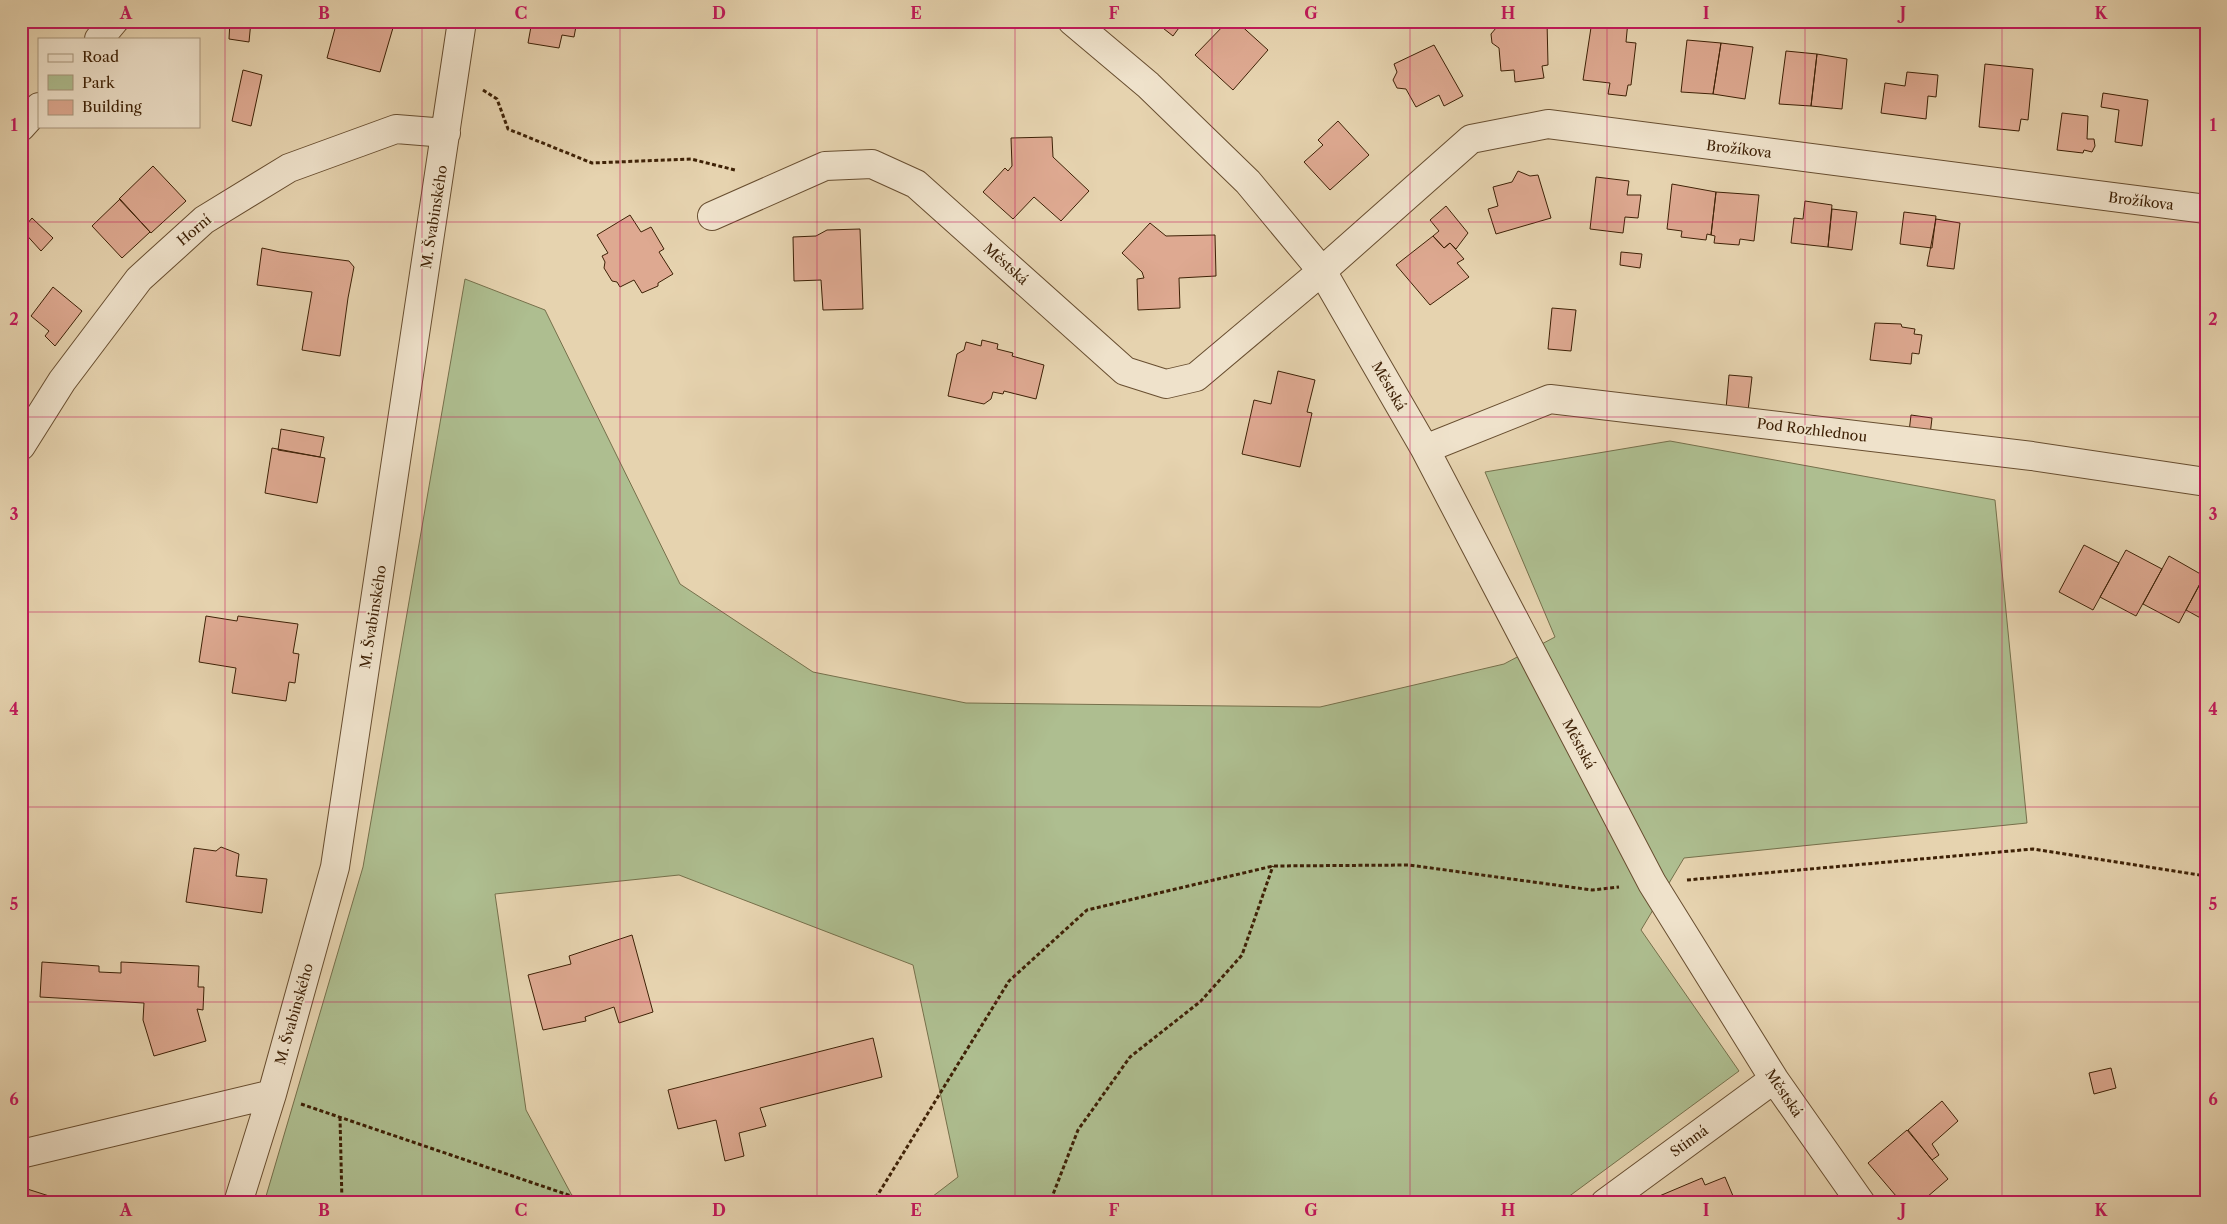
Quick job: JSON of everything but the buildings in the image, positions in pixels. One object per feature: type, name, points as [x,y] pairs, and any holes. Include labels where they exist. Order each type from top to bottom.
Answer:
[{"type":"street","points":[[100,38],[114,21]]},
{"type":"street","name":"M. Švabinského","points":[[238,1203],[272,1094],[335,867],[462,21]]},
{"type":"street","name":"Městská","points":[[1072,21],[1148,85],[1248,182],[1322,270],[1425,449],[1652,883],[1774,1079],[1861,1203]]},
{"type":"street","points":[[21,127],[38,108]]},
{"type":"street","name":"Brožíkova","points":[[1322,270],[1471,138],[1548,124],[2206,209]]},
{"type":"street","name":"Horní","points":[[21,446],[62,381],[139,278],[204,220],[289,168],[396,129],[446,133]]},
{"type":"street","name":"Městská","points":[[712,216],[825,166],[872,164],[916,184],[1125,371],[1166,384],[1196,378],[1322,270]]},
{"type":"street","name":"Pod Rozhlednou","points":[[1425,449],[1550,399],[2032,456],[2206,482]]},
{"type":"street","name":"Stinná","points":[[1605,1203],[1774,1079]]},
{"type":"street","points":[[21,1154],[272,1094]]},
{"type":"path","points":[[455,73],[497,99],[508,129],[592,164],[691,158],[739,170]]},
{"type":"path","points":[[863,1203],[877,1196],[1009,981],[1087,910],[1273,866],[1409,865],[1592,890],[2033,848],[2206,876]]},
{"type":"path","points":[[1045,1203],[1052,1197],[1078,1130],[1130,1057],[1201,1001],[1242,955],[1273,866]]},
{"type":"path","points":[[272,1094],[592,1203]]},
{"type":"path","points":[[340,1117],[342,1203]]},
{"type":"green space","points":[[465,279],[545,310],[680,584],[813,672],[966,703],[1320,707],[1504,664],[1555,637],[1485,472],[1670,441],[1995,500],[2027,823],[1684,858],[1641,930],[1739,1071],[1560,1203],[924,1203],[958,1177],[913,965],[679,875],[495,894],[526,1110],[576,1203],[264,1203],[363,867]]}]
